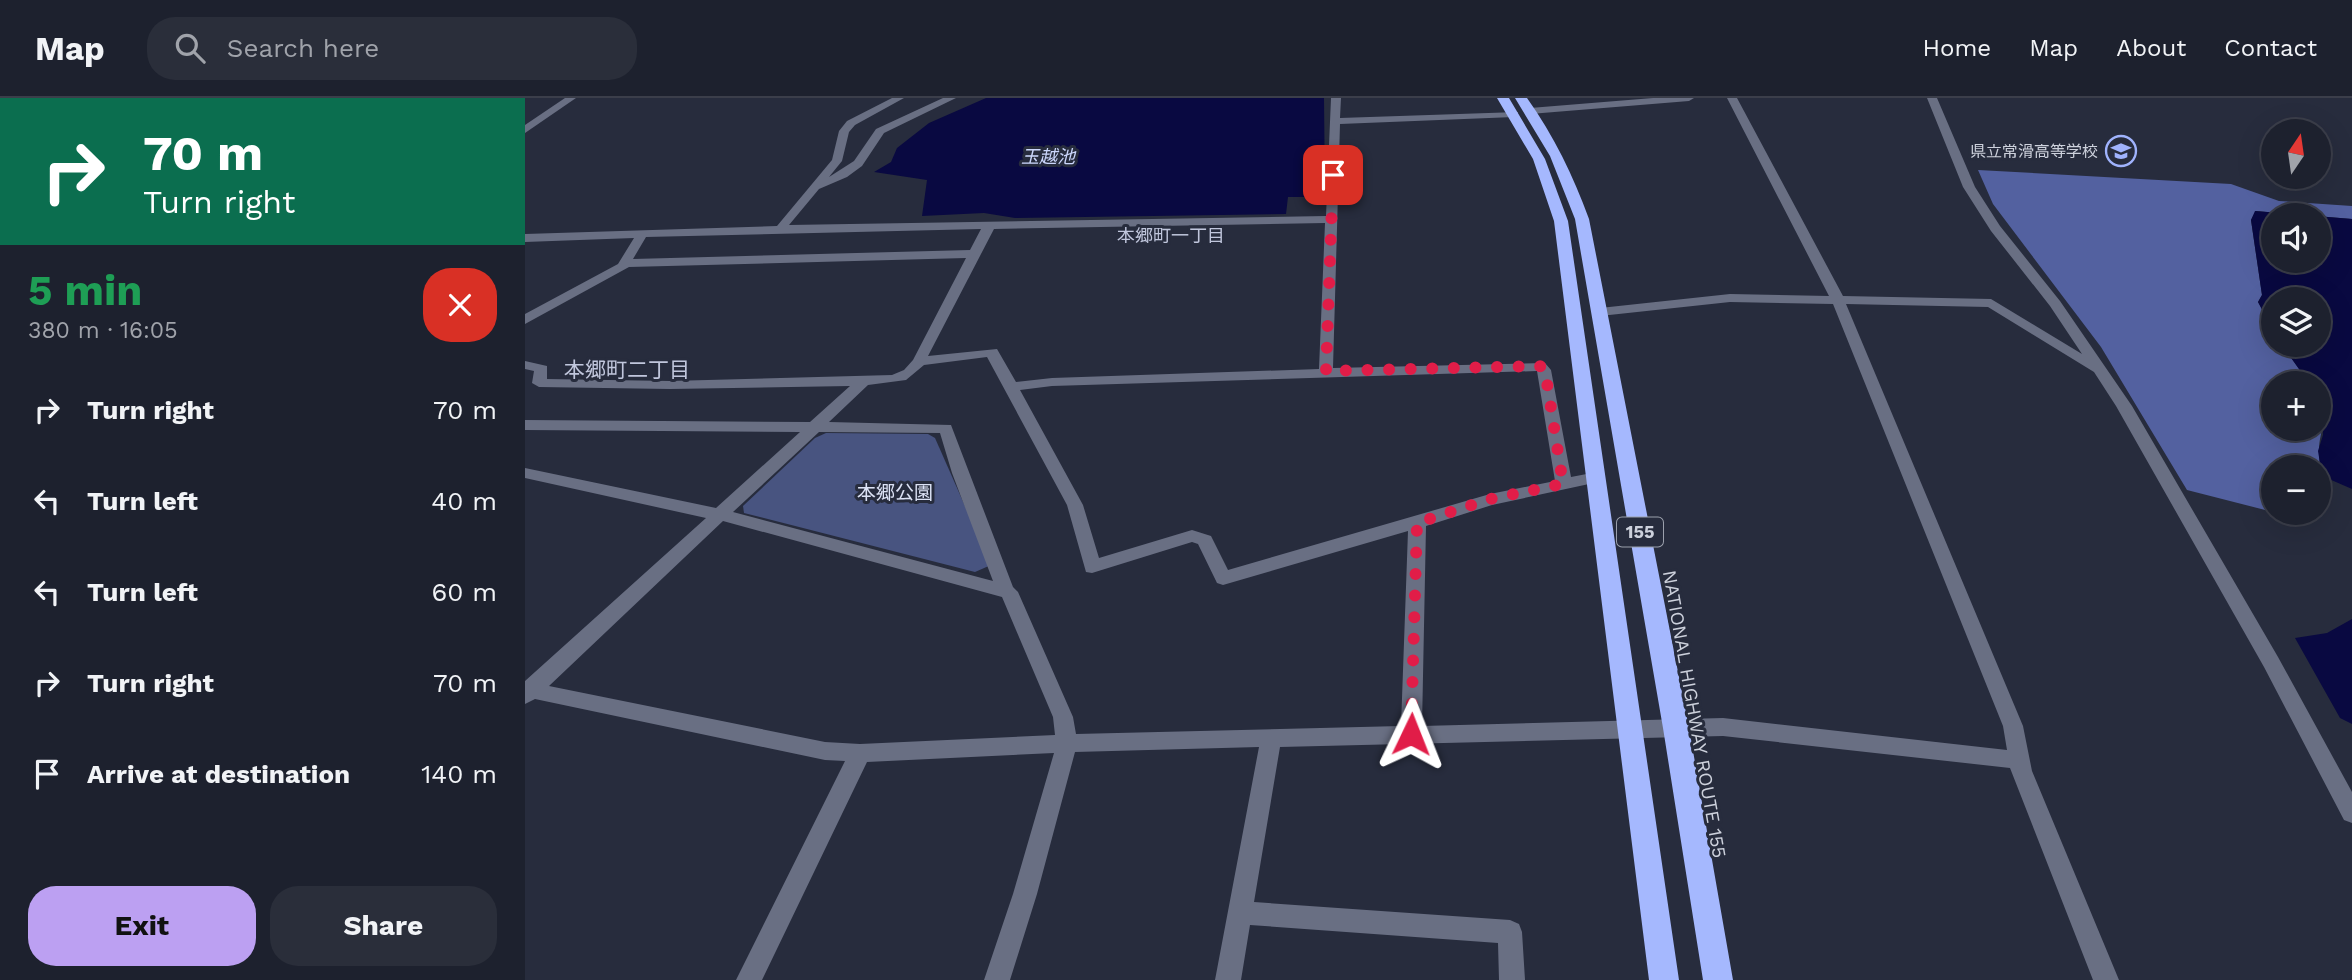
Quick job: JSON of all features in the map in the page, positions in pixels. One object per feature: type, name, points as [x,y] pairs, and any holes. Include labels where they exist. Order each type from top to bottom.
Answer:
[{"type":"highway","name":"NATIONAL HIGHWAY ROUTE 155","points":[[1517,105],[1570,180],[1582,219],[1676,727],[1719,980]]},
{"type":"highway","name":"155","points":[[1517,105],[1561,220],[1664,980]]},
{"type":"street","points":[[525,130],[571,98]]},
{"type":"street","points":[[780,229],[837,161],[844,131],[851,123],[899,98]]},
{"type":"street","points":[[817,187],[855,166],[865,156],[870,139],[880,131],[951,98]]},
{"type":"street","points":[[1326,371],[1336,98]]},
{"type":"street","points":[[1336,121],[1517,105],[1689,98]]},
{"type":"street","points":[[1733,98],[1838,300],[2013,726],[2022,770]]},
{"type":"street","points":[[1932,98],[1969,187],[2103,373],[2270,662],[2352,813]]},
{"type":"street","points":[[525,238],[780,229],[1331,219]]},
{"type":"street","points":[[525,365],[542,369],[539,383],[670,385],[897,380],[908,374],[921,361],[923,350],[989,226]]},
{"type":"street","points":[[525,320],[616,271],[625,263],[642,234]]},
{"type":"street","points":[[625,263],[974,254]]},
{"type":"street","points":[[1600,312],[1730,298],[1991,303],[2103,373]]},
{"type":"street","points":[[921,361],[992,352],[1075,506],[1092,568],[1192,536],[1205,540],[1223,578],[1417,523],[1490,499],[1597,477]]},
{"type":"street","points":[[1009,387],[1052,382],[1326,371],[1540,366],[1545,370],[1563,484]]},
{"type":"street","points":[[527,692],[864,382]]},
{"type":"street","points":[[525,425],[946,428],[960,473],[1005,589],[1012,597],[1063,717],[1067,743],[1025,894],[997,980]]},
{"type":"street","points":[[525,473],[721,515],[1005,589]]},
{"type":"street","points":[[1411,734],[1417,523]]},
{"type":"street","points":[[527,692],[825,751],[860,753],[1067,743],[1723,727],[2017,760],[2106,980]]},
{"type":"street","points":[[1228,980],[1271,738]]},
{"type":"street","points":[[749,980],[860,753]]},
{"type":"street","points":[[1240,913],[1510,932],[1512,980]]},
{"type":"green space","name":"本郷公園","points":[[826,433],[928,434],[935,438],[991,565],[975,572],[744,513],[743,506],[815,438]]},
{"type":"shaded area","points":[[1978,170],[2231,184],[2279,201],[2308,203],[2261,203],[2261,211],[2256,211],[2251,220],[2261,288],[2258,302],[2261,308],[2261,357],[2291,357],[2300,371],[2261,371],[2261,441],[2320,441],[2319,455],[2261,455],[2261,509],[2187,490],[2101,347],[1993,204]]},
{"type":"shaded area","points":[[2331,205],[2352,206],[2352,219],[2331,217]]},
{"type":"water","name":"玉越池","points":[[986,98],[1324,98],[1325,197],[1288,197],[1286,214],[1015,218],[984,213],[922,216],[927,180],[874,172],[891,162],[897,148],[929,123]]},
{"type":"water","points":[[2255,211],[2261,212],[2261,273],[2331,273],[2331,217],[2352,219],[2352,489],[2331,480],[2331,455],[2319,455],[2321,441],[2331,441],[2331,371],[2300,371],[2291,357],[2331,357],[2331,287],[2261,288],[2251,220]]},
{"type":"water","points":[[2352,619],[2352,724],[2340,718],[2295,638],[2327,633]]},
{"type":"place","name":"県立常滑高等学校","points":[[2121,151]]},
{"type":"district","name":"本郷町一丁目","points":[[1171,236]]},
{"type":"district","name":"本郷町二丁目","points":[[627,370]]},
{"type":"route","points":[[1333,175],[1326,371],[1540,366],[1545,370],[1563,484],[1490,499],[1417,523],[1411,734]]}]
